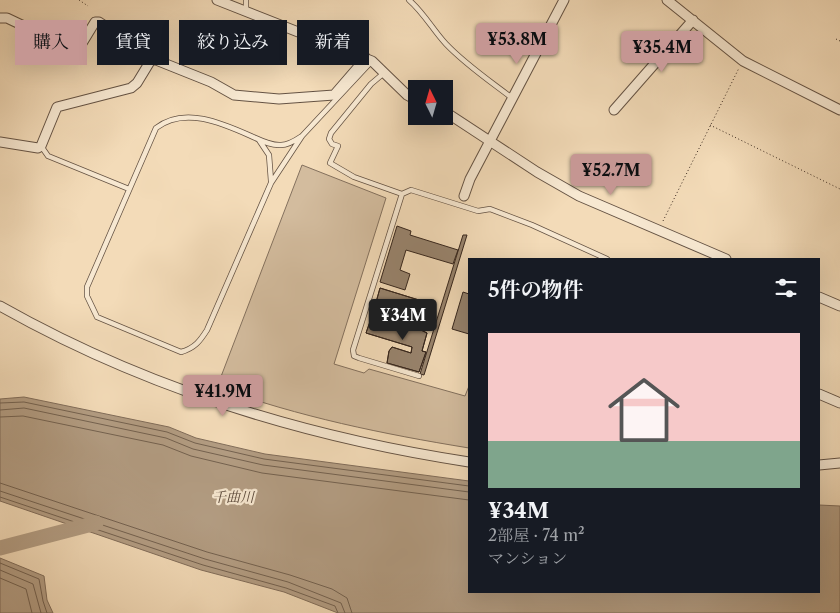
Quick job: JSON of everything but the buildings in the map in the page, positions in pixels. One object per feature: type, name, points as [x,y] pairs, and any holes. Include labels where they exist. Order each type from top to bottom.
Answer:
[{"type":"street","points":[[218,0],[246,5],[297,28]]},
{"type":"street","points":[[464,196],[470,179],[564,0]]},
{"type":"street","points":[[668,0],[743,61],[840,110]]},
{"type":"street","points":[[0,18],[7,18],[76,48],[81,45],[95,22],[97,22]]},
{"type":"street","points":[[614,110],[692,20]]},
{"type":"street","points":[[369,60],[385,72],[408,96]]},
{"type":"street","points":[[0,142],[38,148],[41,146],[57,107],[131,88],[137,83],[147,65]]},
{"type":"street","points":[[169,65],[192,74],[234,95],[279,99],[334,95],[364,65]]},
{"type":"street","points":[[453,116],[537,172],[579,196],[724,258]]},
{"type":"street","points":[[820,297],[840,306]]},
{"type":"street","points":[[0,306],[77,347],[260,417],[368,445],[468,462]]},
{"type":"street","points":[[820,394],[840,403]]},
{"type":"street","points":[[820,465],[840,462]]},
{"type":"lane","points":[[409,0],[419,8],[448,45],[480,74],[513,98]]},
{"type":"lane","points":[[302,136],[282,145],[258,139],[198,118],[175,117],[166,120],[156,128],[91,277],[87,296],[98,317],[181,352],[191,349],[199,342],[208,330],[271,183],[302,136],[365,65]]},
{"type":"lane","points":[[385,72],[371,84],[331,133],[329,139],[332,144],[338,146],[330,164],[354,177],[402,194],[411,190],[478,211],[490,209],[532,225],[605,258]]},
{"type":"lane","points":[[258,139],[269,155],[271,183]]},
{"type":"lane","points":[[41,146],[48,156],[129,189]]},
{"type":"lane","points":[[402,194],[353,350],[354,356],[359,358],[419,376]]},
{"type":"lane","points":[[460,206],[464,196]]},
{"type":"path","points":[[79,0],[88,6]]},
{"type":"path","points":[[836,39],[840,41]]},
{"type":"path","points":[[659,229],[743,61]]},
{"type":"path","points":[[710,125],[840,189]]},
{"type":"shaded area","points":[[302,165],[386,198],[334,364],[364,373],[369,369],[465,396],[468,388],[468,448],[342,424],[248,398],[217,387]]},
{"type":"water","points":[[24,397],[169,427],[196,438],[265,454],[468,481],[468,593],[820,593],[820,505],[840,506],[840,613],[338,613],[284,592],[201,570],[0,501],[0,399]]},
{"type":"water","points":[[0,558],[44,576],[47,600],[53,613],[0,613]]},
{"type":"waterway","name":"千曲川","points":[[0,548],[96,523]]}]
